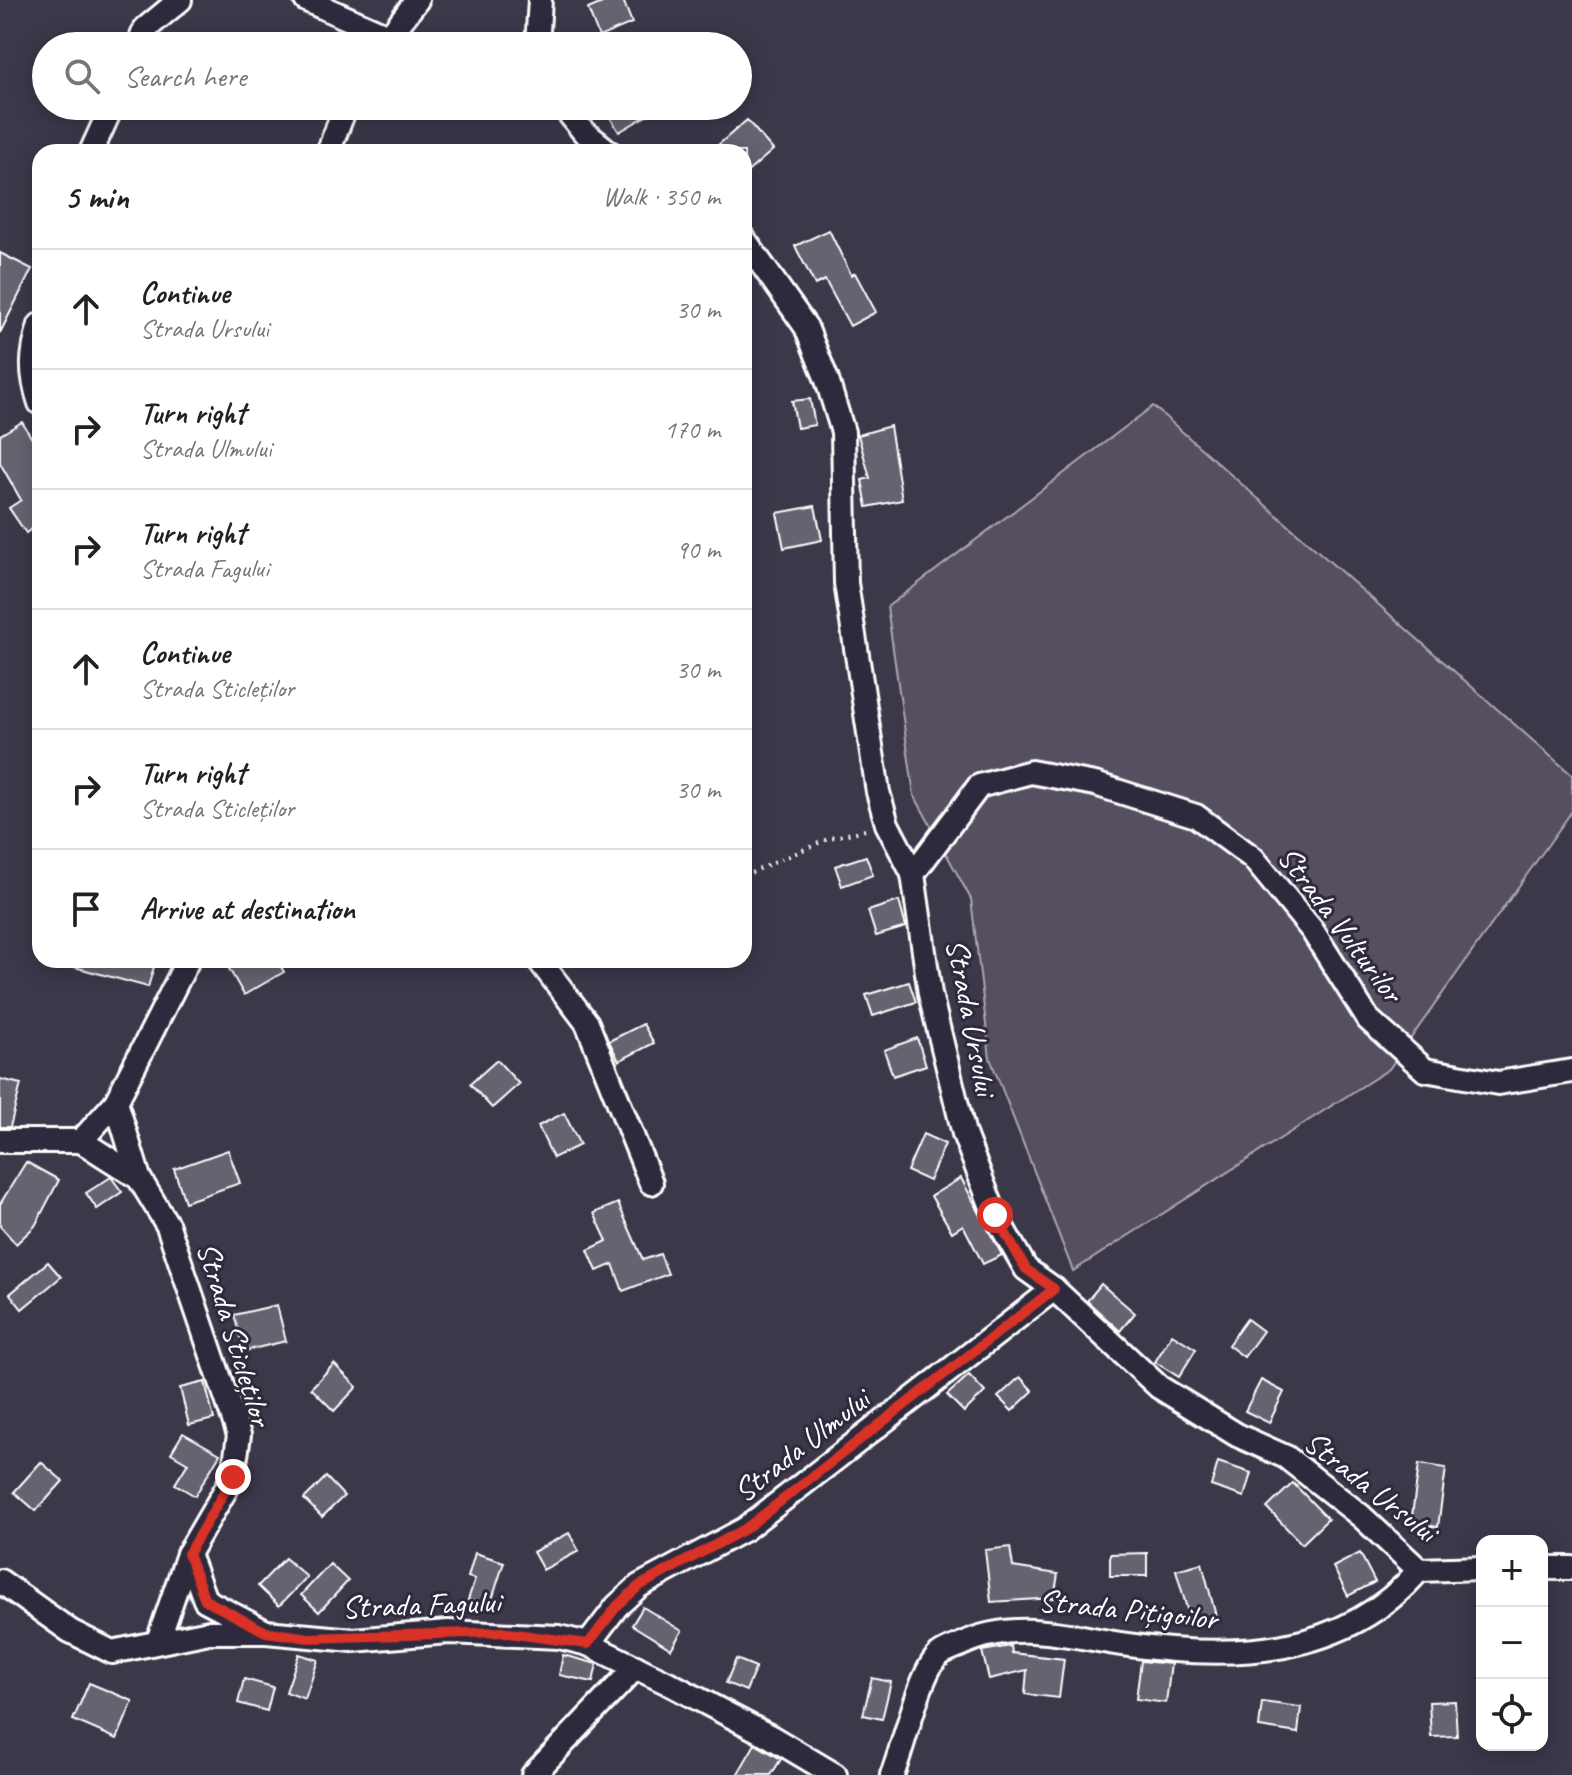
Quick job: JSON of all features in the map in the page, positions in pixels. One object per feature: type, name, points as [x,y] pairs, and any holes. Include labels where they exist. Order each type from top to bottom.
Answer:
[{"type":"street","points":[[142,32],[147,0]]},
{"type":"street","points":[[147,32],[180,0]]},
{"type":"street","points":[[306,0],[368,32]]},
{"type":"street","points":[[393,32],[417,0]]},
{"type":"street","points":[[538,32],[540,0]]},
{"type":"street","points":[[95,144],[106,120]]},
{"type":"street","points":[[331,144],[341,120]]},
{"type":"street","points":[[574,120],[599,144]]},
{"type":"street","name":"Strada Ursului","points":[[752,250],[806,327],[843,432],[846,583],[878,792],[887,824],[913,874],[930,994],[964,1134],[995,1215],[1026,1269],[1054,1289],[1159,1387],[1237,1435],[1286,1457],[1361,1516],[1419,1570],[1476,1568]]},
{"type":"street","points":[[32,353],[32,380]]},
{"type":"street","name":"Strada Vulturilor","points":[[913,874],[979,786],[1031,772],[1095,784],[1196,816],[1253,858],[1312,930],[1368,1019],[1425,1070],[1498,1083],[1572,1071]]},
{"type":"street","points":[[0,1141],[81,1141],[116,1102],[184,968]]},
{"type":"street","points":[[545,968],[587,1023],[651,1183]]},
{"type":"street","name":"Strada Sticleților","points":[[116,1102],[139,1178],[168,1226],[239,1435],[233,1477],[188,1554],[158,1641]]},
{"type":"street","name":"Strada Sticleților","points":[[81,1141],[139,1178]]},
{"type":"street","name":"Strada Ulmului","points":[[588,1644],[617,1606],[639,1586],[745,1529],[1054,1289]]},
{"type":"street","points":[[188,1554],[205,1600],[266,1632]]},
{"type":"street","points":[[1548,1568],[1572,1568]]},
{"type":"street","name":"Strada Pițigoilor","points":[[892,1775],[923,1683],[937,1656],[981,1635],[1018,1630],[1059,1632],[1197,1654],[1277,1650],[1326,1636],[1381,1607],[1419,1570]]},
{"type":"street","name":"Strada Fagului","points":[[0,1581],[70,1631],[112,1652],[209,1632],[266,1632],[353,1640],[448,1632],[501,1632],[588,1644],[771,1737],[835,1775]]},
{"type":"street","points":[[533,1775],[636,1667]]},
{"type":"path","points":[[752,872],[830,838],[887,824]]},
{"type":"shaded area","points":[[1153,406],[1572,775],[1572,811],[1389,1069],[1073,1271],[990,1058],[971,899],[914,795],[887,607]]},
{"type":"building","points":[[609,0],[623,0],[632,23],[611,32],[597,32],[588,9]]},
{"type":"building","points":[[612,120],[639,120],[619,132]]},
{"type":"building","points":[[747,120],[773,150],[752,168],[752,144],[719,144]]},
{"type":"building","points":[[829,230],[851,275],[855,273],[876,312],[850,326],[825,280],[815,285],[795,246]]},
{"type":"building","points":[[0,253],[32,269],[0,333]]},
{"type":"building","points":[[810,399],[815,425],[797,428],[792,401]]},
{"type":"building","points":[[22,422],[32,439],[32,528],[26,533],[9,508],[21,500],[0,463],[0,435]]},
{"type":"building","points":[[890,426],[902,500],[867,507],[862,480],[870,478],[858,435]]},
{"type":"building","points":[[815,506],[822,540],[784,548],[777,513]]},
{"type":"building","points":[[866,856],[873,875],[842,886],[835,866]]},
{"type":"building","points":[[899,901],[906,927],[876,936],[868,911]]},
{"type":"building","points":[[78,968],[154,968],[148,987]]},
{"type":"building","points":[[229,968],[282,968],[284,972],[244,995]]},
{"type":"building","points":[[909,982],[916,1002],[873,1016],[866,995]]},
{"type":"building","points":[[643,1024],[654,1043],[619,1061],[609,1041]]},
{"type":"building","points":[[917,1038],[926,1065],[893,1076],[884,1050]]},
{"type":"building","points":[[497,1060],[519,1084],[492,1108],[470,1084]]},
{"type":"building","points":[[0,1079],[21,1084],[10,1127],[0,1127]]},
{"type":"building","points":[[564,1113],[580,1145],[553,1158],[538,1126]]},
{"type":"building","points":[[923,1134],[945,1144],[929,1181],[907,1171]]},
{"type":"building","points":[[228,1150],[240,1183],[185,1202],[174,1169]]},
{"type":"building","points":[[26,1162],[59,1180],[35,1226],[16,1244],[0,1226],[0,1204]]},
{"type":"building","points":[[111,1177],[122,1192],[97,1209],[86,1193]]},
{"type":"building","points":[[961,1178],[1002,1255],[983,1264],[963,1225],[952,1232],[931,1196]]},
{"type":"building","points":[[618,1203],[643,1260],[660,1254],[668,1274],[623,1291],[613,1264],[597,1271],[588,1250],[607,1241],[594,1213]]},
{"type":"building","points":[[48,1262],[61,1277],[22,1309],[10,1294]]},
{"type":"building","points":[[1101,1284],[1135,1313],[1120,1331],[1087,1301]]},
{"type":"building","points":[[277,1305],[286,1341],[244,1351],[234,1315]]},
{"type":"building","points":[[1247,1319],[1263,1331],[1244,1357],[1228,1345]]},
{"type":"building","points":[[1172,1334],[1196,1349],[1179,1377],[1155,1362]]},
{"type":"building","points":[[334,1364],[357,1387],[334,1411],[311,1388]]},
{"type":"building","points":[[969,1375],[985,1392],[964,1412],[947,1395]]},
{"type":"building","points":[[1020,1377],[1033,1391],[1012,1411],[998,1397]]},
{"type":"building","points":[[1261,1380],[1284,1392],[1269,1423],[1245,1411]]},
{"type":"building","points":[[205,1382],[214,1419],[189,1425],[180,1388]]},
{"type":"building","points":[[183,1433],[220,1454],[195,1496],[175,1484],[188,1463],[171,1453]]},
{"type":"building","points":[[41,1462],[63,1481],[36,1511],[14,1492]]},
{"type":"building","points":[[1218,1462],[1251,1473],[1244,1497],[1211,1486]]},
{"type":"building","points":[[1419,1464],[1446,1468],[1438,1527],[1411,1523]]},
{"type":"building","points":[[326,1477],[344,1496],[322,1517],[304,1499]]},
{"type":"building","points":[[1293,1483],[1328,1519],[1302,1544],[1267,1508]]},
{"type":"building","points":[[569,1533],[579,1551],[543,1570],[533,1552]]},
{"type":"building","points":[[1010,1547],[1013,1567],[1058,1574],[1054,1598],[991,1602],[985,1550]]},
{"type":"building","points":[[475,1553],[504,1562],[490,1606],[468,1600],[475,1579],[468,1577]]},
{"type":"building","points":[[1147,1553],[1147,1576],[1110,1576],[1110,1554]]},
{"type":"building","points":[[1360,1553],[1375,1582],[1348,1596],[1333,1567]]},
{"type":"building","points":[[285,1558],[307,1577],[279,1606],[258,1586]]},
{"type":"building","points":[[1202,1563],[1216,1616],[1191,1623],[1176,1570]]},
{"type":"building","points":[[330,1564],[348,1581],[319,1612],[301,1595]]},
{"type":"building","points":[[643,1607],[682,1631],[671,1649],[632,1625]]},
{"type":"building","points":[[1011,1646],[1012,1653],[1064,1659],[1059,1698],[1025,1694],[1027,1670],[989,1679],[982,1651]]},
{"type":"building","points":[[299,1654],[318,1660],[305,1699],[286,1692]]},
{"type":"building","points":[[563,1655],[597,1664],[593,1682],[559,1675]]},
{"type":"building","points":[[736,1659],[756,1667],[746,1691],[726,1683]]},
{"type":"building","points":[[1141,1661],[1171,1664],[1166,1703],[1136,1699]]},
{"type":"building","points":[[872,1678],[891,1682],[882,1719],[863,1715]]},
{"type":"building","points":[[244,1679],[273,1687],[267,1711],[238,1703]]},
{"type":"building","points":[[89,1683],[133,1701],[117,1739],[73,1720]]},
{"type":"building","points":[[1455,1701],[1457,1736],[1431,1737],[1429,1702]]},
{"type":"building","points":[[1262,1702],[1301,1707],[1298,1733],[1259,1727]]},
{"type":"building","points":[[755,1744],[781,1759],[771,1775],[737,1775]]},
{"type":"route","points":[[233,1477],[188,1554],[205,1600],[266,1632],[353,1640],[448,1632],[501,1632],[559,1637],[588,1644],[617,1606],[639,1586],[745,1529],[1054,1289],[1026,1269],[995,1215]]}]
